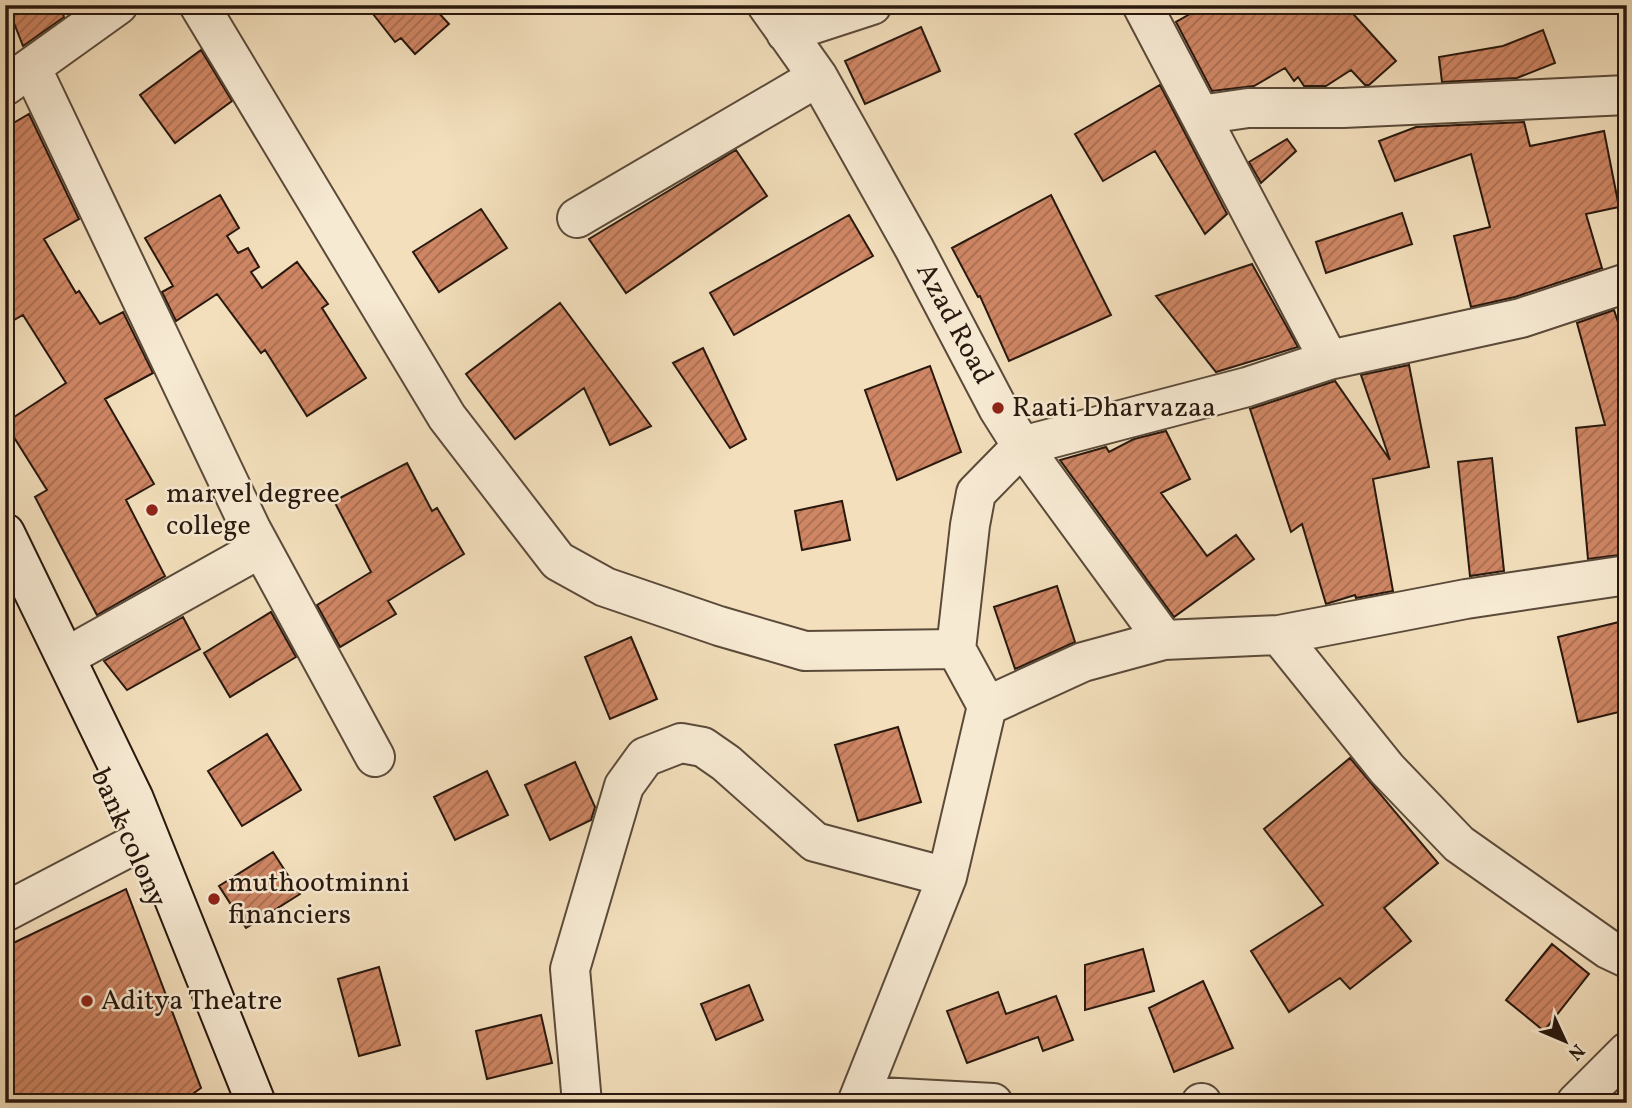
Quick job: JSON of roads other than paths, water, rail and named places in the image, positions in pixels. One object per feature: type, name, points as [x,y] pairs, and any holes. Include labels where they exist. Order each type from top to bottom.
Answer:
[{"type":"street","points":[[118,5],[18,78],[261,548],[375,757]]},
{"type":"street","points":[[200,5],[447,417],[558,561],[605,587],[719,626],[805,651],[956,649]]},
{"type":"street","points":[[776,19],[872,5]]},
{"type":"street","points":[[1142,5],[1329,360]]},
{"type":"street","name":"Azad Road","points":[[776,19],[818,77],[914,248],[998,408],[1022,446],[1164,640]]},
{"type":"street","points":[[577,218],[818,77]]},
{"type":"street","points":[[1200,115],[1248,108],[1343,108],[1627,95]]},
{"type":"street","points":[[993,1103],[859,1100],[947,877],[987,706],[956,649],[976,493],[1022,446],[1247,387],[1329,360],[1521,318],[1627,283]]},
{"type":"street","points":[[5,533],[134,799],[256,1103]]},
{"type":"street","points":[[66,657],[261,548]]},
{"type":"street","points":[[987,706],[1083,662],[1164,640],[1279,635],[1466,599],[1627,575]]},
{"type":"street","name":"bank colony","points":[[5,581],[135,844],[231,1103]]},
{"type":"street","points":[[1279,635],[1387,769],[1458,844],[1620,946]]},
{"type":"street","points":[[582,1103],[570,969],[624,786],[645,757],[681,743],[703,747],[726,763],[816,842],[947,877]]},
{"type":"street","points":[[5,912],[135,844]]},
{"type":"street","points":[[1576,1103],[1627,1052]]},
{"type":"place","name":"Raati Dharvazaa","points":[[998,408]]},
{"type":"place","name":"marvel degree college","points":[[152,510]]},
{"type":"place","name":"muthootminni financiers","points":[[214,899]]},
{"type":"place","name":"Aditya Theatre","points":[[87,1001]]}]
